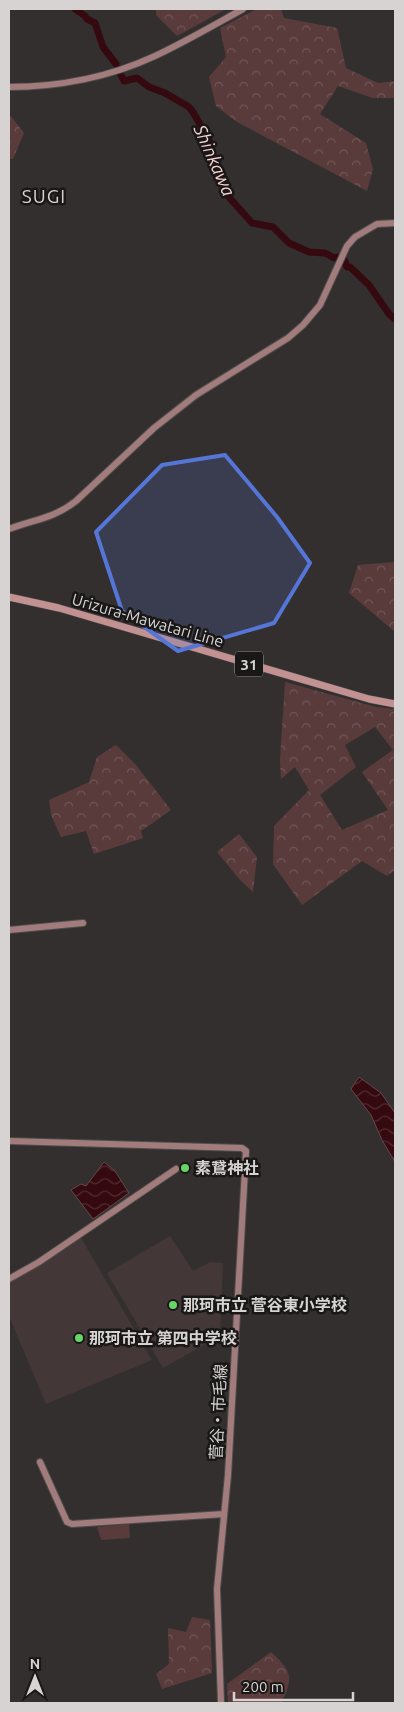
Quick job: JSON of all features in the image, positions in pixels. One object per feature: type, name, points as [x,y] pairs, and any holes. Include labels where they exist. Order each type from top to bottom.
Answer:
[{"type":"main road","name":"Urizura-Mawatari Line","points":[[9,597],[59,608],[369,699],[395,704]]},
{"type":"street","points":[[9,87],[50,84],[119,70],[170,49],[243,9]]},
{"type":"street","points":[[9,529],[50,517],[62,511],[76,501],[154,428],[196,395],[288,338],[303,325],[320,305],[347,246],[355,237],[377,224],[395,223]]},
{"type":"street","points":[[9,930],[83,923]]},
{"type":"street","name":"菅谷・市毛線","points":[[9,1142],[242,1148],[246,1151],[241,1258],[224,1514],[217,1590],[221,1703]]},
{"type":"street","points":[[9,1278],[39,1262],[176,1168]]},
{"type":"street","points":[[40,1462],[67,1522],[72,1524],[224,1514]]},
{"type":"highlighted area","points":[[225,455],[277,517],[310,563],[274,623],[178,651],[122,611],[96,532],[162,465]]},
{"type":"shaded area","name":"那珂市立 第四中学校","points":[[80,1236],[152,1360],[46,1404],[9,1316],[9,1283]]},
{"type":"shaded area","name":"那珂市立 菅谷東小学校","points":[[170,1236],[193,1271],[210,1262],[223,1263],[220,1336],[163,1368],[107,1273]]},
{"type":"green space","points":[[156,9],[226,9],[177,36],[156,15]]},
{"type":"green space","points":[[257,9],[281,9],[284,18],[337,28],[346,68],[378,83],[395,81],[395,98],[373,98],[338,86],[320,114],[366,143],[373,169],[367,191],[237,122],[216,106],[209,77],[226,57],[220,28]]},
{"type":"green space","points":[[9,114],[24,133],[13,159],[9,159]]},
{"type":"green space","points":[[395,562],[395,632],[349,593],[358,565]]},
{"type":"green space","points":[[285,682],[376,707],[395,709],[395,870],[387,876],[362,861],[302,905],[273,864],[274,826],[309,790],[295,767],[281,779],[280,760]],"holes":[[[375,727],[393,750],[362,772],[388,810],[342,830],[320,795],[356,767],[345,745]]]},
{"type":"green space","points":[[116,745],[136,765],[171,810],[141,831],[143,838],[94,854],[86,831],[61,837],[51,815],[49,800],[89,782],[97,757]]},
{"type":"green space","points":[[239,834],[257,857],[253,892],[240,880],[217,852]]},
{"type":"green space","points":[[129,1524],[130,1538],[101,1540],[97,1527]]},
{"type":"green space","points":[[192,1617],[210,1620],[212,1673],[162,1689],[156,1674],[169,1664],[168,1628],[186,1632]]},
{"type":"green space","points":[[271,1652],[283,1664],[289,1675],[288,1687],[281,1703],[228,1703],[227,1684]]},
{"type":"water","points":[[359,1077],[381,1093],[395,1113],[395,1162],[382,1140],[371,1115],[351,1089]]},
{"type":"water","points":[[104,1162],[115,1171],[129,1193],[93,1219],[71,1190],[81,1184],[86,1186]]},
{"type":"waterway","name":"Shinkawa","points":[[75,9],[85,16]]},
{"type":"waterway","name":"Shinkawa","points":[[87,19],[95,23],[103,47],[116,64]]},
{"type":"waterway","name":"Shinkawa","points":[[121,75],[124,81],[137,78],[149,87],[165,93],[189,107],[210,142],[213,161],[227,195],[252,223],[273,227],[289,243],[309,252],[325,253],[334,258],[337,257]]},
{"type":"waterway","name":"Shinkawa","points":[[345,261],[347,267],[350,267],[369,285],[389,314],[395,319]]},
{"type":"place","name":"素鵞神社","points":[[185,1168]]},
{"type":"place","name":"那珂市立 菅谷東小学校","points":[[173,1305]]},
{"type":"place","name":"那珂市立 第四中学校","points":[[79,1338]]},
{"type":"district","name":"SUGI","points":[[44,196]]}]
